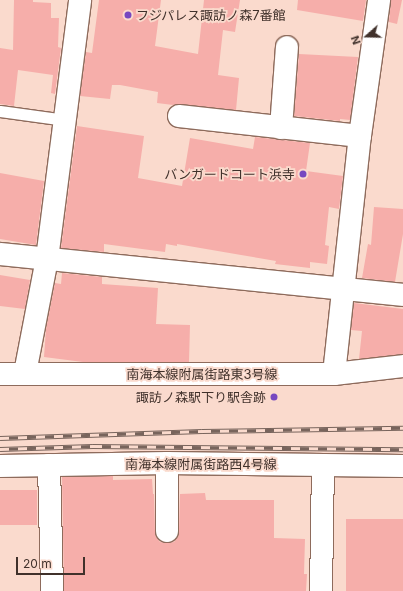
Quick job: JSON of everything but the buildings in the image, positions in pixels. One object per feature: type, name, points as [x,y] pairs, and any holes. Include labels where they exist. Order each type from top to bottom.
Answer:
[{"type":"street","points":[[25,373],[47,259],[80,0]]},
{"type":"street","points":[[334,374],[360,136],[378,0]]},
{"type":"street","points":[[281,128],[287,47]]},
{"type":"street","points":[[179,116],[360,136]]},
{"type":"street","points":[[0,254],[403,295]]},
{"type":"street","name":"南海本線附属街路東3号線","points":[[0,374],[334,374],[403,366]]},
{"type":"street","points":[[167,463],[167,531]]},
{"type":"street","name":"南海本線附属街路西4号線","points":[[0,466],[167,463],[403,466]]},
{"type":"street","points":[[50,465],[52,591]]},
{"type":"street","points":[[321,591],[323,465]]},
{"type":"lane","points":[[0,111],[65,120]]},
{"type":"railway","points":[[0,438],[202,431],[403,428]]},
{"type":"railway","points":[[0,449],[93,446],[403,449]]},
{"type":"place","name":"フジパレス諏訪ノ森7番館","points":[[128,15]]},
{"type":"place","name":"バンガードコート浜寺","points":[[303,174]]},
{"type":"place","name":"諏訪ノ森駅下り駅舎跡","points":[[274,397]]}]
